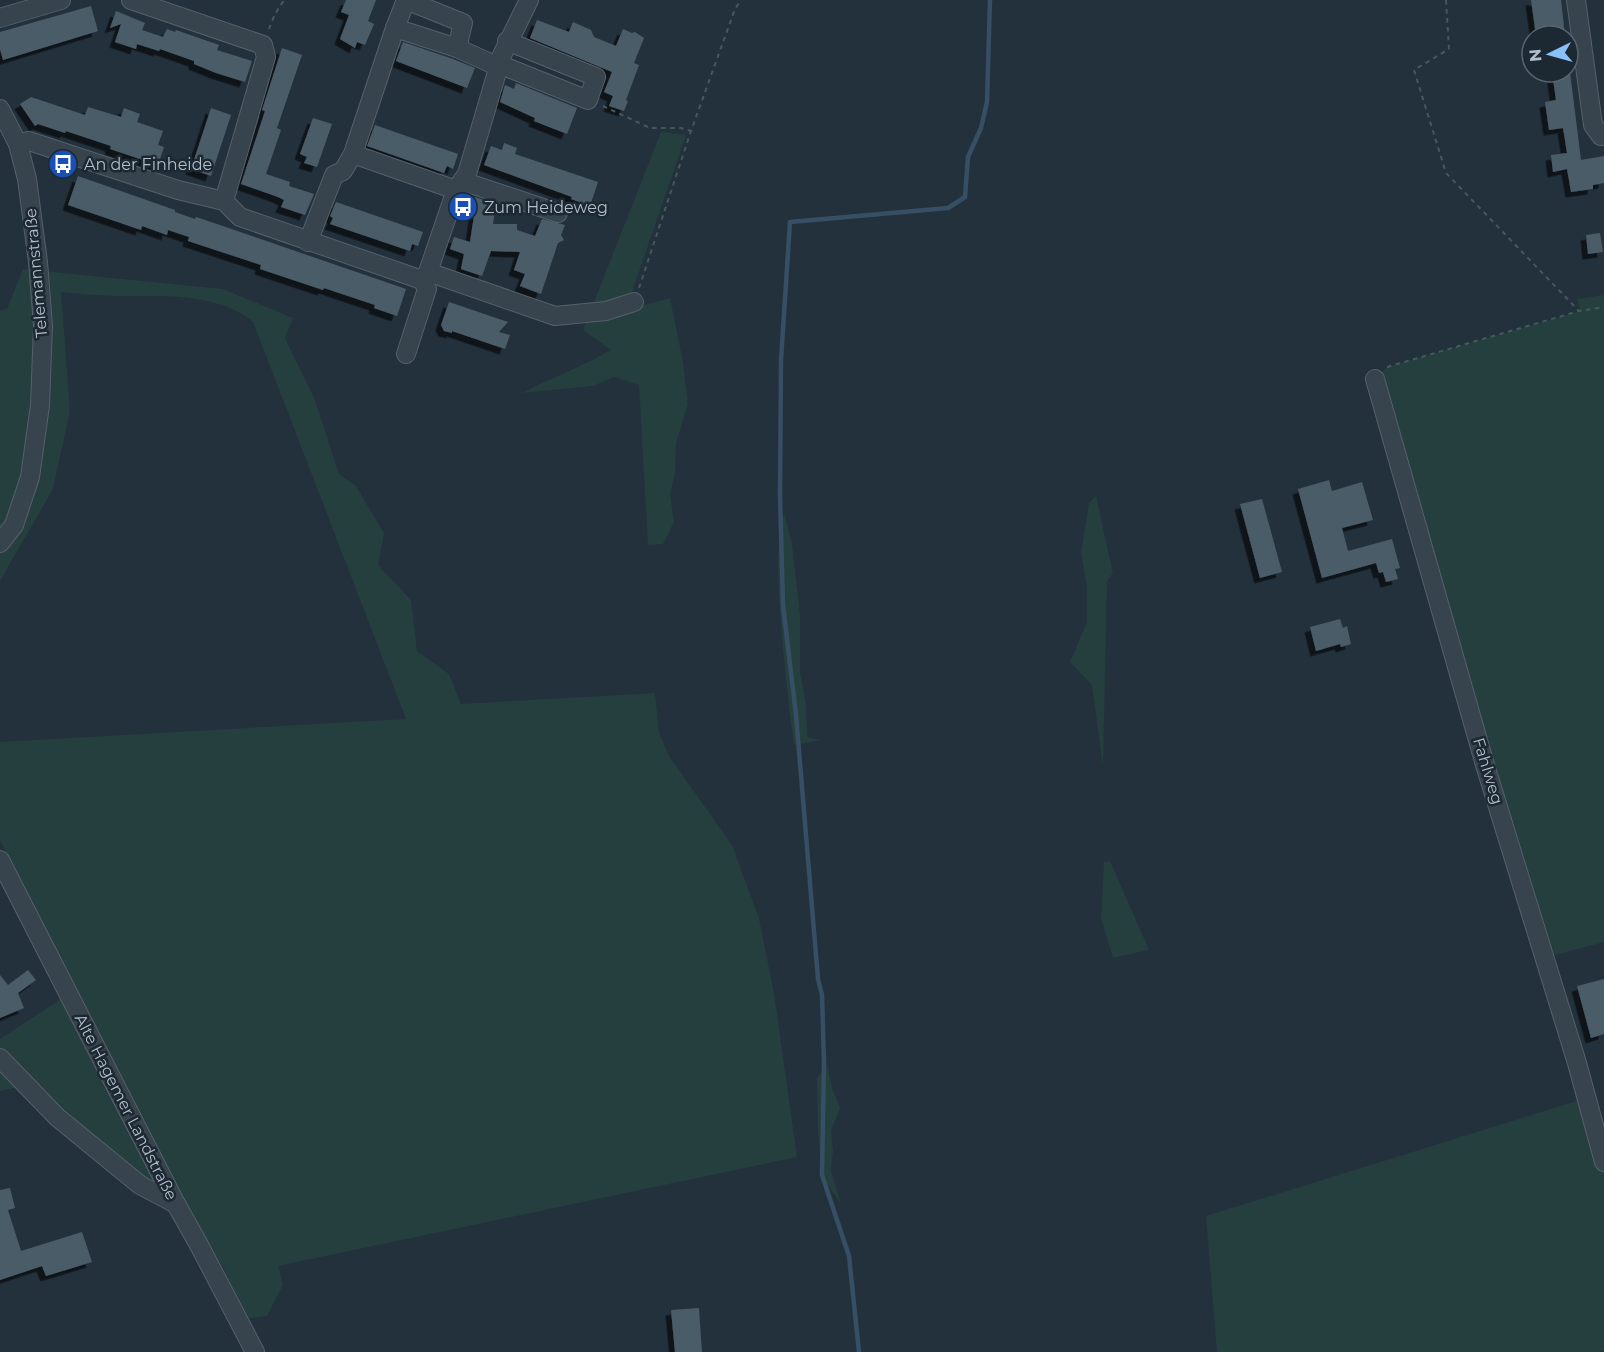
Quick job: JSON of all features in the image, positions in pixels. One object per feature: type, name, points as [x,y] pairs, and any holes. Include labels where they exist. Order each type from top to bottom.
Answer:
[{"type":"street","points":[[0,18],[61,0]]},
{"type":"street","points":[[131,0],[263,45],[266,57],[224,201]]},
{"type":"street","points":[[308,242],[334,175],[344,171],[353,154],[406,0],[464,23],[457,48]]},
{"type":"street","points":[[406,354],[426,289],[425,276],[459,185],[467,174],[507,42],[529,0]]},
{"type":"street","points":[[1576,0],[1593,126],[1602,136]]},
{"type":"street","points":[[395,28],[457,48],[499,67],[506,67],[588,100],[596,76],[507,42]]},
{"type":"street","name":"Telemannstraße","points":[[0,109],[18,144],[27,179],[38,262],[43,326],[40,405],[30,477],[14,525],[0,543]]},
{"type":"street","points":[[18,144],[29,141],[178,190],[224,201],[240,217],[308,242],[555,316],[606,311],[634,302]]},
{"type":"street","points":[[353,154],[558,213]]},
{"type":"street","name":"Fahlweg","points":[[1375,379],[1485,765],[1577,1063],[1604,1162]]},
{"type":"street","name":"Alte Hagemer Landstraße","points":[[0,860],[176,1204],[255,1352]]},
{"type":"street","points":[[0,1058],[66,1125],[140,1185],[176,1204]]},
{"type":"path","points":[[263,45],[275,14],[284,0]]},
{"type":"path","points":[[634,302],[691,131],[735,9],[741,0]]},
{"type":"path","points":[[1446,0],[1449,49],[1414,70],[1446,172],[1579,311]]},
{"type":"path","points":[[588,100],[635,119],[650,128],[681,128],[691,131]]},
{"type":"path","points":[[1375,379],[1388,367],[1579,311],[1604,307]]},
{"type":"green space","points":[[661,132],[686,135],[626,310],[670,298],[683,362],[688,404],[676,443],[675,473],[670,494],[674,522],[663,544],[648,545],[639,385],[614,377],[593,386],[522,393],[611,350],[583,330]]},
{"type":"green space","points":[[23,269],[223,289],[293,318],[285,338],[315,400],[339,474],[356,486],[384,533],[378,565],[411,600],[417,651],[449,674],[461,704],[655,693],[659,732],[669,756],[732,845],[759,918],[774,993],[797,1157],[278,1266],[283,1285],[267,1316],[243,1319],[224,1269],[180,1192],[0,840],[0,742],[406,719],[253,322],[222,305],[204,300],[167,296],[113,296],[61,292],[70,411],[53,489],[0,581],[0,310],[7,309]]},
{"type":"green space","points":[[1604,295],[1604,942],[1544,958],[1375,379],[1387,367],[1580,311],[1577,299]]},
{"type":"green space","points":[[1096,496],[1113,573],[1107,581],[1103,767],[1092,685],[1070,662],[1087,622],[1087,588],[1081,553],[1089,503]]},
{"type":"green space","points":[[784,513],[792,544],[800,615],[800,673],[806,704],[807,737],[821,740],[794,745],[784,661],[779,586],[779,549]]},
{"type":"green space","points":[[1110,861],[1149,950],[1113,958],[1101,918],[1104,862]]},
{"type":"green space","points":[[64,997],[160,1183],[153,1188],[100,1147],[33,1084],[0,1091],[0,1039]]},
{"type":"green space","points":[[827,1064],[832,1088],[840,1108],[831,1131],[833,1152],[831,1171],[841,1204],[822,1176],[817,1079]]},
{"type":"green space","points":[[1586,1098],[1604,1162],[1604,1350],[1598,1352],[1217,1352],[1206,1216]]},
{"type":"building","points":[[346,0],[376,0],[368,21],[374,24],[365,45],[357,42],[355,48],[340,39],[349,15],[341,12]]},
{"type":"building","points":[[1531,0],[1561,0],[1564,24],[1534,24]]},
{"type":"building","points":[[91,6],[98,31],[3,60],[0,49],[0,32]]},
{"type":"building","points":[[116,11],[145,23],[142,30],[163,37],[167,29],[175,32],[176,30],[219,45],[217,50],[252,61],[245,82],[216,73],[194,64],[194,61],[160,49],[159,51],[137,44],[136,49],[115,42],[121,24],[110,28]]},
{"type":"building","points":[[537,20],[569,32],[573,22],[591,30],[594,37],[616,46],[623,29],[635,32],[644,38],[634,63],[639,65],[624,111],[609,106],[613,96],[604,92],[612,72],[530,38]]},
{"type":"building","points":[[403,42],[475,68],[467,88],[396,61]]},
{"type":"building","points":[[282,48],[302,55],[277,128],[281,130],[266,174],[290,182],[289,186],[314,194],[305,215],[281,207],[284,200],[278,197],[241,184],[265,111],[262,110]]},
{"type":"building","points":[[516,83],[577,108],[567,134],[534,121],[535,118],[500,102],[505,85],[514,89]]},
{"type":"building","points":[[1554,84],[1572,84],[1581,160],[1604,156],[1604,183],[1593,185],[1593,189],[1571,192],[1567,169],[1553,172],[1551,155],[1567,153],[1563,128],[1549,130],[1545,102],[1556,100]]},
{"type":"building","points":[[31,97],[85,115],[88,107],[121,117],[124,108],[140,114],[137,122],[163,131],[158,145],[164,147],[158,165],[66,131],[65,133],[38,124],[35,126],[20,104]]},
{"type":"building","points":[[211,108],[231,115],[211,176],[191,169]]},
{"type":"building","points":[[313,118],[332,124],[317,167],[304,163],[307,157],[300,154]]},
{"type":"building","points":[[375,125],[458,154],[453,169],[447,166],[444,173],[367,146]]},
{"type":"building","points":[[504,143],[517,148],[515,154],[598,182],[590,206],[571,199],[572,197],[484,165],[491,146],[502,150]]},
{"type":"building","points":[[78,176],[195,219],[196,217],[406,289],[397,316],[374,308],[375,305],[260,269],[261,265],[188,241],[189,237],[168,230],[167,235],[142,226],[141,230],[68,205]]},
{"type":"building","points":[[475,197],[492,203],[491,209],[495,210],[493,224],[517,224],[517,230],[535,236],[542,219],[565,225],[561,235],[564,240],[558,243],[541,294],[520,286],[525,274],[514,270],[520,252],[491,251],[482,276],[461,269],[464,254],[450,249],[454,237],[470,242]]},
{"type":"building","points":[[336,202],[423,232],[418,246],[412,244],[410,251],[330,224],[333,218],[330,216]]},
{"type":"building","points":[[1600,233],[1603,252],[1588,254],[1586,235]]},
{"type":"building","points":[[449,302],[508,322],[499,332],[510,335],[505,349],[452,331],[452,333],[444,331],[441,325]]},
{"type":"building","points":[[1329,480],[1332,491],[1362,482],[1373,520],[1342,528],[1348,551],[1392,539],[1400,568],[1395,569],[1398,579],[1386,582],[1383,572],[1379,573],[1376,563],[1322,578],[1298,489]]},
{"type":"building","points":[[1262,499],[1282,572],[1260,578],[1240,504]]},
{"type":"building","points":[[1340,619],[1343,628],[1347,626],[1351,644],[1341,647],[1340,644],[1316,651],[1310,627]]},
{"type":"building","points":[[28,970],[36,980],[18,993],[24,1008],[0,1018],[0,975],[8,985]]},
{"type":"building","points":[[1604,979],[1604,1034],[1591,1038],[1577,986]]},
{"type":"building","points":[[10,1188],[15,1208],[8,1210],[21,1251],[82,1232],[92,1262],[46,1276],[42,1266],[0,1280],[0,1190]]},
{"type":"building","points":[[699,1308],[702,1352],[675,1352],[671,1310]]},
{"type":"waterway","points":[[859,1352],[849,1256],[822,1175],[824,1063],[822,995],[818,979],[796,715],[783,605],[780,495],[781,360],[790,222],[948,208],[965,197],[968,157],[981,128],[987,102],[990,0]]},
{"type":"place","name":"An der Finheide","points":[[63,164]]},
{"type":"place","name":"Zum Heideweg","points":[[463,207]]}]
